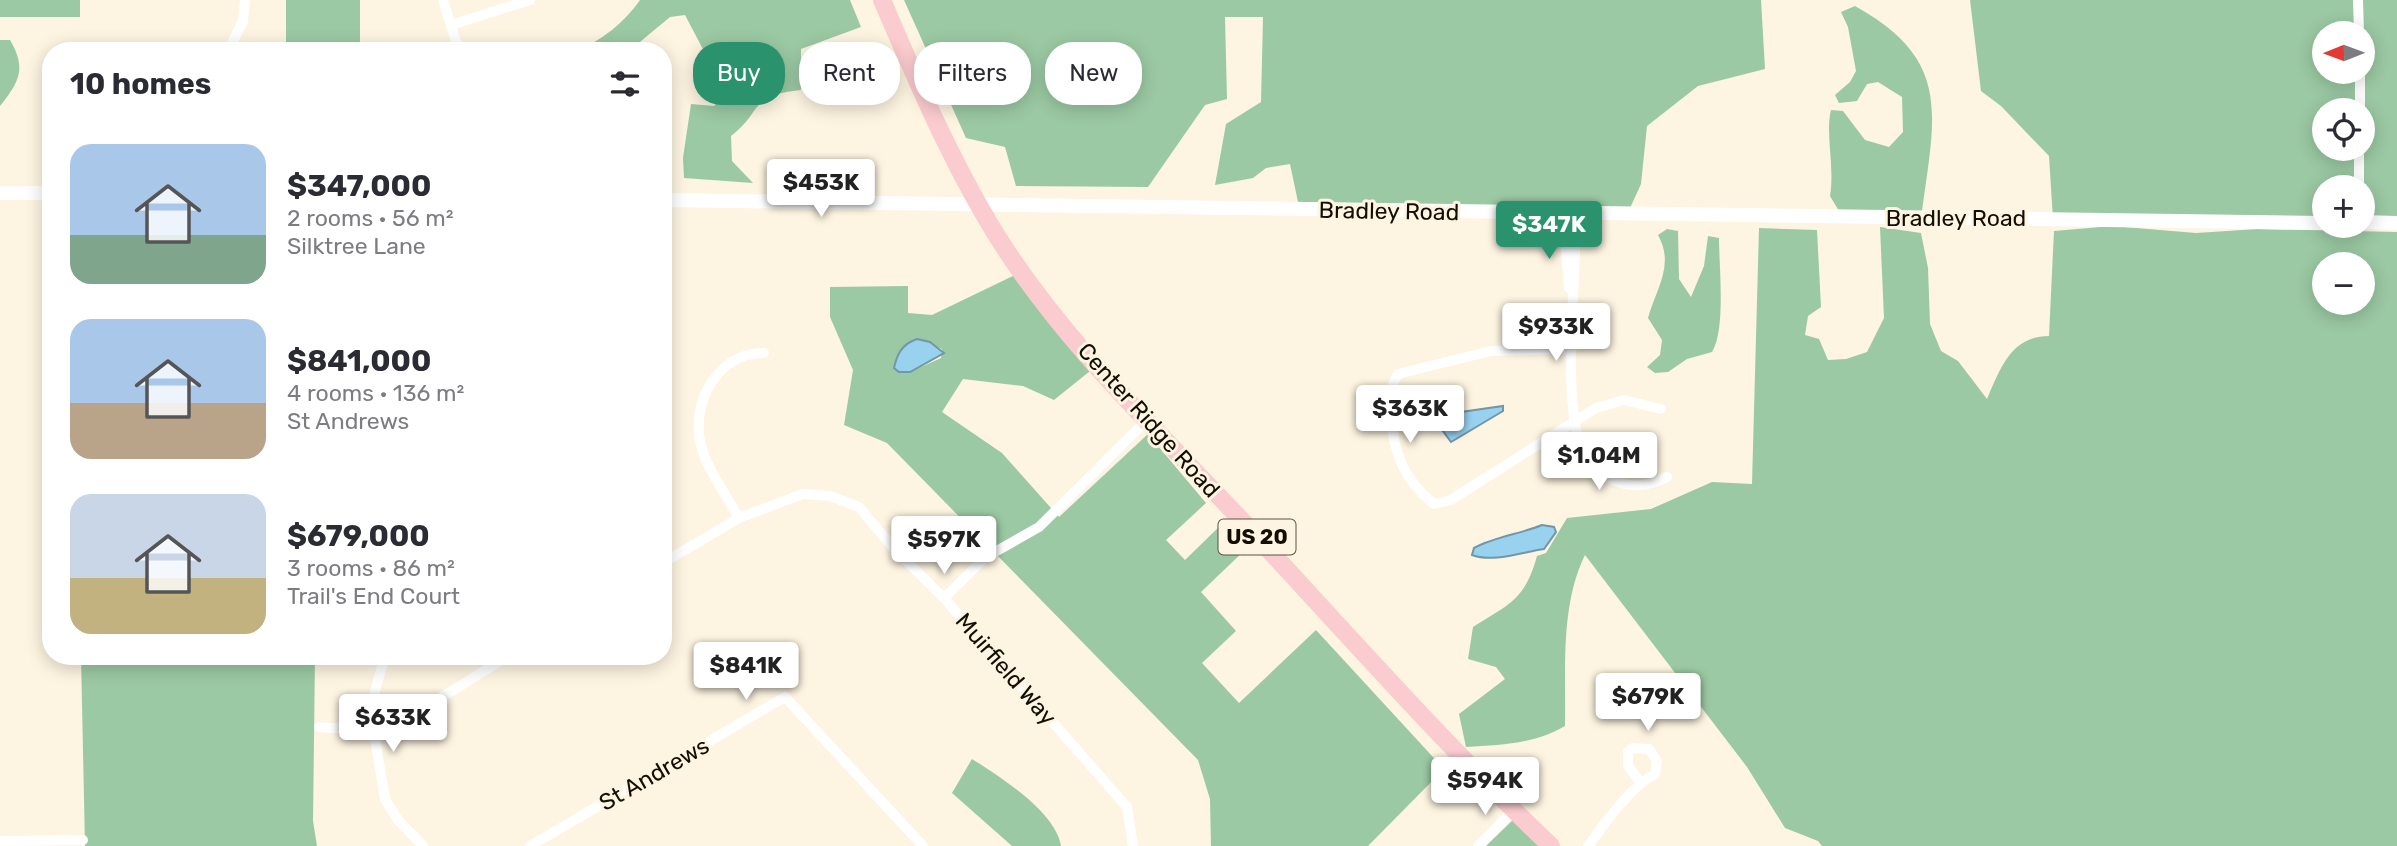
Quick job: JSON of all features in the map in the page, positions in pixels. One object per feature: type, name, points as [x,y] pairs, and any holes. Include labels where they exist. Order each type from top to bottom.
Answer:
[{"type":"main road","name":"Center Ridge Road","points":[[882,0],[916,79],[979,204],[997,235],[1053,314],[1147,420],[1550,846]]},
{"type":"street","points":[[232,42],[243,21],[245,0]]},
{"type":"street","points":[[443,0],[456,42]]},
{"type":"street","points":[[451,25],[530,0]]},
{"type":"street","points":[[2358,0],[2359,21]]},
{"type":"street","points":[[0,192],[42,193]]},
{"type":"street","name":"Bradley Road","points":[[672,200],[2312,223]]},
{"type":"street","points":[[1569,214],[1564,253],[1571,306],[1574,420],[1587,454],[1602,477],[1623,485],[1642,486],[1667,477]]},
{"type":"street","points":[[2375,222],[2397,222]]},
{"type":"street","points":[[1572,349],[1491,351],[1398,374],[1389,392],[1393,441],[1404,473],[1418,492],[1434,504],[1442,503],[1596,408],[1624,400],[1661,409]]},
{"type":"street","points":[[739,518],[701,446],[700,402],[717,373],[745,353],[764,353]]},
{"type":"street","points":[[944,598],[986,556],[1039,527],[1147,420]]},
{"type":"street","name":"Muirfield Way","points":[[672,558],[739,518],[803,494],[830,496],[859,507],[895,550],[944,598],[1127,807],[1133,846]]},
{"type":"street","points":[[382,665],[375,691],[373,726],[385,799],[398,820],[423,846]]},
{"type":"street","points":[[319,727],[373,726],[426,705],[493,665]]},
{"type":"street","name":"St Andrews","points":[[530,846],[785,697],[923,846]]},
{"type":"street","points":[[1588,846],[1640,782]]},
{"type":"street","points":[[1478,846],[1514,810]]},
{"type":"street","points":[[0,841],[83,840]]},
{"type":"green space","points":[[0,0],[80,0],[80,17],[0,17]]},
{"type":"green space","points":[[286,0],[360,0],[360,42],[286,42]]},
{"type":"green space","points":[[640,0],[850,0],[861,27],[820,42],[799,42],[799,90],[785,93],[785,42],[699,42],[685,15],[670,17],[640,42],[594,42],[611,30]]},
{"type":"green space","points":[[904,0],[1761,0],[1765,69],[1698,86],[1647,126],[1641,184],[1630,208],[1298,202],[1290,164],[1266,168],[1253,178],[1215,185],[1226,124],[1261,102],[1263,17],[1225,17],[1227,99],[1205,105],[1148,187],[1016,186],[1005,147],[966,138],[951,105],[1031,105],[1031,42],[923,42]]},
{"type":"green space","points":[[1970,0],[2397,0],[2397,223],[2375,222],[2375,175],[2312,175],[2312,221],[2053,219],[2049,156],[2001,106],[1981,91]]},
{"type":"green space","points":[[1855,6],[1886,26],[1908,47],[1922,69],[1930,92],[1931,146],[1922,211],[1839,211],[1830,196],[1831,110],[1843,111],[1865,140],[1889,147],[1903,132],[1902,97],[1878,82],[1867,84],[1857,101],[1839,103],[1835,95],[1850,82],[1856,71],[1848,27],[1841,12]]},
{"type":"green space","points":[[0,40],[10,40],[19,67],[16,82],[0,106]]},
{"type":"green space","points":[[691,104],[758,105],[742,127],[731,136],[732,161],[753,183],[684,178],[683,158]]},
{"type":"green space","points":[[2112,226],[2196,233],[2258,229],[2312,230],[2312,238],[2375,238],[2375,232],[2397,232],[2397,846],[1822,846],[1818,841],[1785,828],[1747,767],[1585,555],[1571,595],[1568,617],[1565,726],[1529,740],[1466,747],[1459,714],[1505,679],[1496,667],[1468,659],[1473,627],[1506,606],[1521,592],[1537,556],[1546,553],[1567,518],[1651,509],[1712,482],[1752,484],[1759,228],[1817,230],[1821,307],[1808,316],[1805,335],[1819,339],[1828,360],[1846,359],[1867,352],[1884,318],[1880,227],[1921,233],[1928,268],[1930,324],[1941,351],[1958,361],[1987,399],[2002,366],[2016,348],[2036,337],[2049,336],[2054,231]]},
{"type":"green space","points":[[1667,229],[1678,231],[1679,279],[1691,297],[1704,266],[1708,236],[1719,238],[1719,329],[1712,352],[1687,359],[1668,372],[1655,373],[1647,367],[1660,355],[1662,340],[1648,318],[1664,267],[1663,246],[1658,235]]},
{"type":"green space","points":[[1017,274],[1095,367],[1054,400],[1023,386],[963,379],[942,412],[1002,453],[1059,517],[1148,434],[1206,503],[1166,540],[1185,560],[1223,523],[1247,548],[1201,592],[1236,631],[1202,663],[1239,703],[1316,630],[1444,769],[1368,846],[1211,846],[1210,799],[1198,760],[887,443],[844,425],[853,370],[830,317],[830,287],[908,286],[908,313],[932,315]],"holes":[[[916,339],[942,349],[941,358],[910,372],[894,368],[901,350]]]},
{"type":"green space","points":[[81,665],[315,665],[313,821],[317,846],[85,846]]},
{"type":"green space","points":[[972,759],[1011,785],[1038,808],[1057,833],[1061,846],[1012,846],[952,793]]},
{"type":"green space","points":[[1515,818],[1543,846],[1486,846]]},
{"type":"water","points":[[917,339],[930,342],[944,353],[910,372],[899,372],[894,368],[899,354],[904,347]]},
{"type":"water","points":[[1503,406],[1503,411],[1451,442],[1443,431],[1447,418],[1461,412]]},
{"type":"water","points":[[1542,525],[1554,527],[1556,532],[1544,549],[1489,558],[1472,555],[1474,548],[1482,544]]}]
